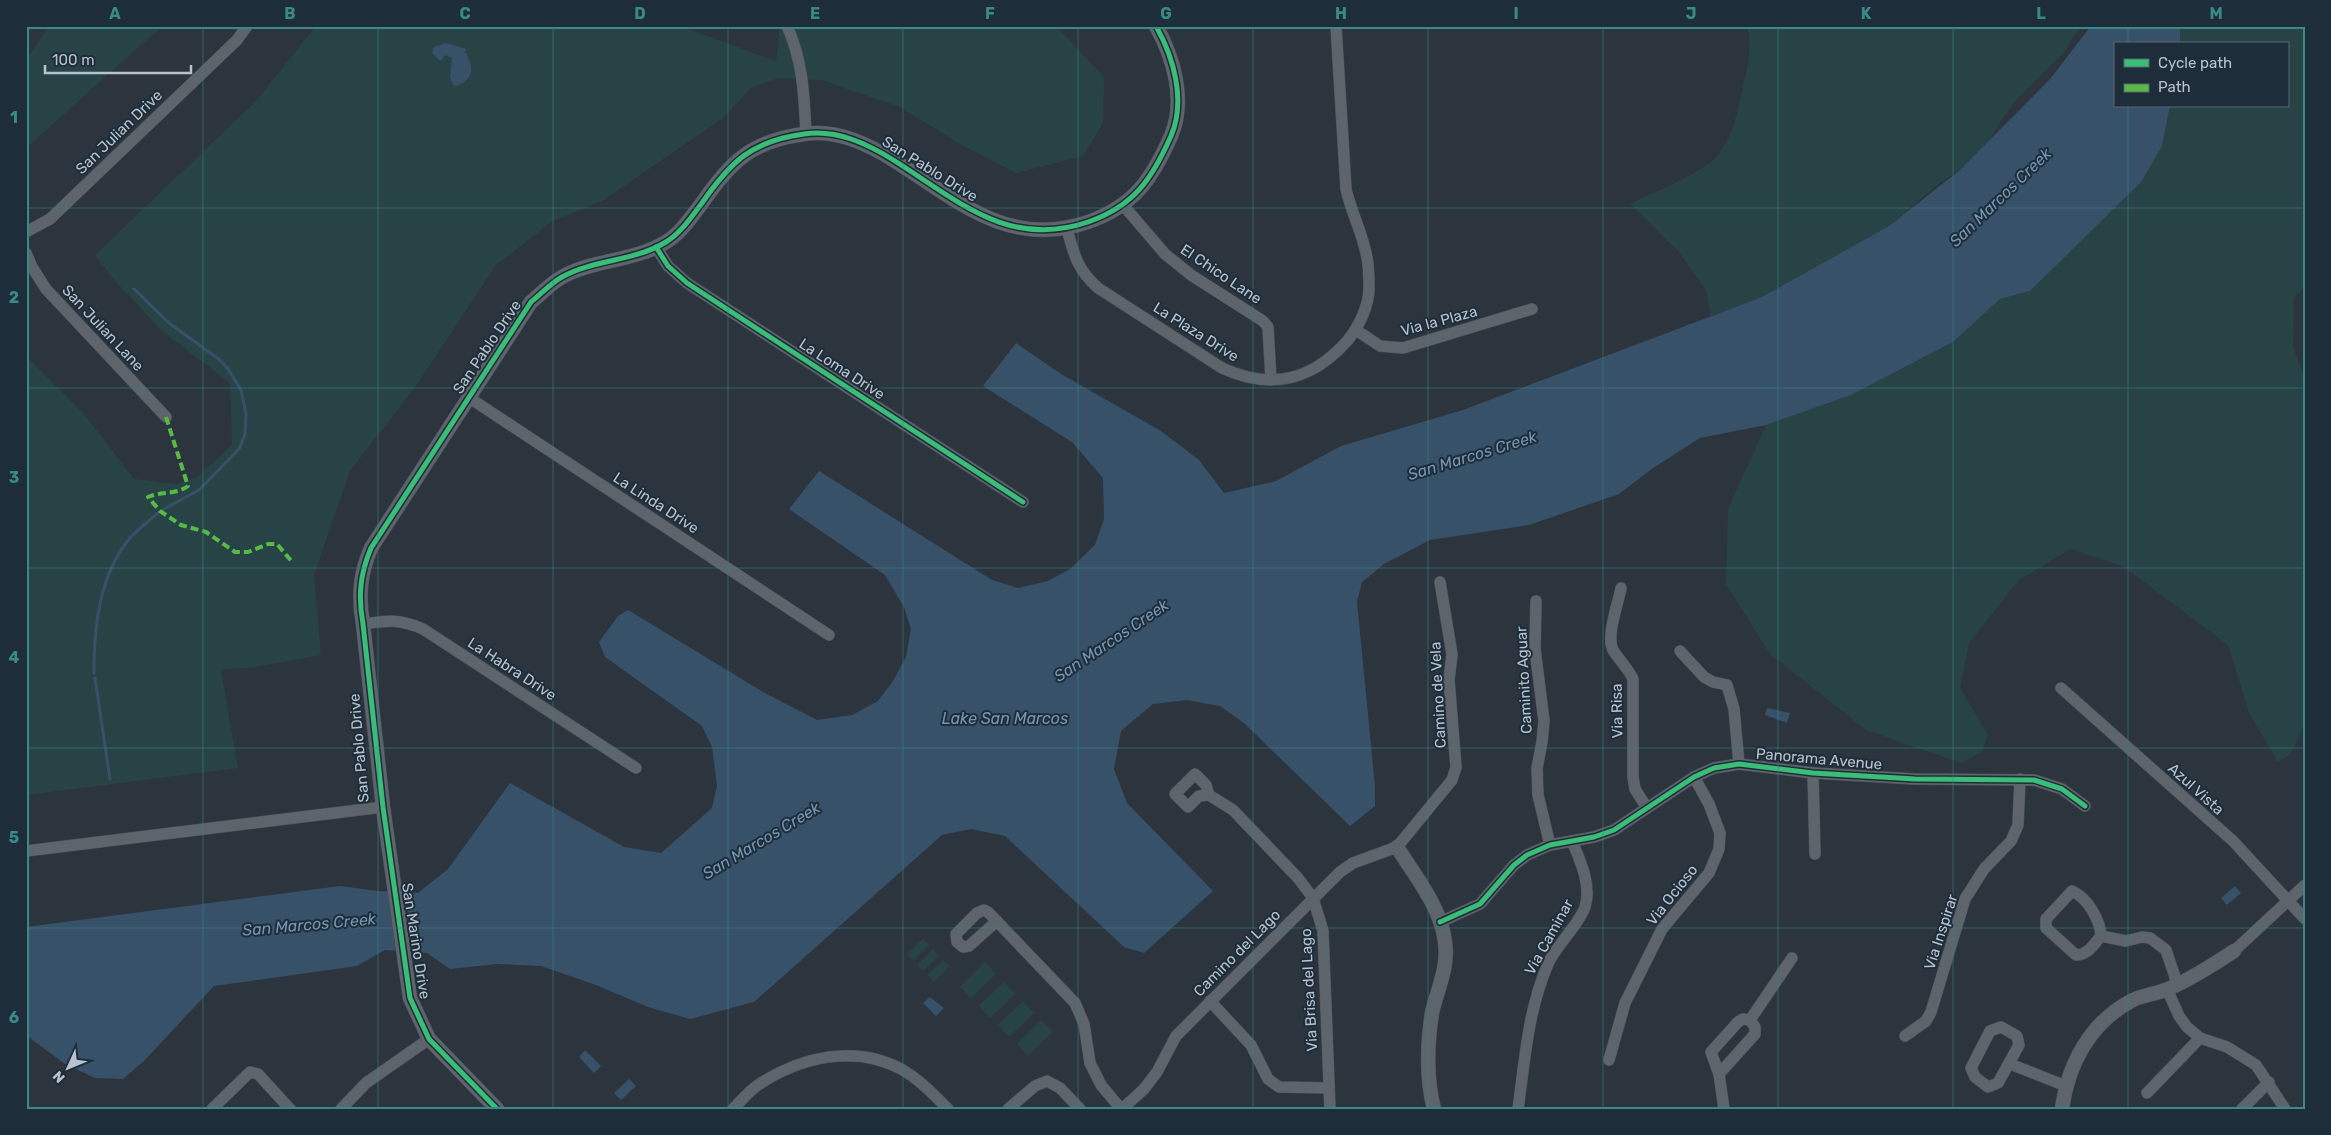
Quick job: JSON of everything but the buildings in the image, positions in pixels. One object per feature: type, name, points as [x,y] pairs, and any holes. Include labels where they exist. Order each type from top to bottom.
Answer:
[{"type":"street","name":"San Julian Drive","points":[[26,232],[50,219],[237,40],[247,26]]},
{"type":"street","points":[[787,26],[794,43],[804,80],[806,133]]},
{"type":"street","name":"San Pablo Drive","points":[[26,851],[383,807],[360,606],[360,586],[364,566],[370,548],[531,302],[562,277],[596,264],[636,256],[656,248],[669,240],[685,224],[722,173],[752,149],[777,139],[806,133],[838,135],[869,145],[984,218],[998,223],[1031,231],[1067,229],[1111,214],[1123,205],[1150,178],[1174,129],[1177,106],[1176,79],[1166,45],[1156,26]]},
{"type":"street","name":"La Plaza Drive","points":[[1067,229],[1076,262],[1086,277],[1098,288],[1222,368],[1236,374],[1271,380],[1290,378],[1311,371],[1333,357],[1356,330],[1366,306],[1369,290],[1367,257],[1350,210],[1346,188],[1336,26]]},
{"type":"street","name":"El Chico Lane","points":[[1123,205],[1165,254],[1191,275],[1263,321],[1268,327],[1271,380]]},
{"type":"street","name":"La Loma Drive","points":[[656,248],[668,266],[687,283],[1023,502]]},
{"type":"street","name":"San Julian Lane","points":[[26,253],[32,267],[46,289],[166,417]]},
{"type":"street","name":"Via la Plaza","points":[[1356,330],[1380,346],[1403,348],[1532,310]]},
{"type":"street","name":"La Linda Drive","points":[[468,397],[829,635]]},
{"type":"street","name":"Camino de Vela","points":[[1397,847],[1452,780],[1456,767],[1449,680],[1452,654],[1440,582]]},
{"type":"street","name":"Via Risa","points":[[1621,588],[1610,638],[1613,649],[1628,667],[1633,679],[1633,777],[1635,789],[1647,808]]},
{"type":"street","name":"Caminito Aguar","points":[[1536,601],[1535,649],[1544,721],[1542,742],[1536,768],[1538,795],[1550,845]]},
{"type":"street","name":"La Habra Drive","points":[[363,624],[389,620],[408,622],[423,629],[636,768]]},
{"type":"street","points":[[1680,651],[1704,677],[1713,682],[1727,685],[1734,709],[1739,764]]},
{"type":"street","name":"Azul Vista","points":[[2061,688],[2232,841],[2305,919]]},
{"type":"street","name":"Panorama Avenue","points":[[1440,922],[1480,904],[1514,865],[1527,855],[1550,845],[1594,837],[1614,830],[1694,777],[1714,768],[1739,764],[1813,773],[1915,779],[2034,780],[2062,789],[2086,806]]},
{"type":"street","points":[[1813,773],[1815,854]]},
{"type":"street","name":"Via Ocioso","points":[[1609,1060],[1625,1003],[1662,929],[1710,873],[1719,849],[1720,834],[1709,804],[1694,777]]},
{"type":"street","name":"Via Inspirar","points":[[1905,1036],[1926,1021],[1931,1012],[1965,899],[1984,868],[2011,841],[2018,825],[2020,779]]},
{"type":"street","name":"Via Brisa del Lago","points":[[1209,795],[1233,810],[1298,878],[1313,898],[1323,931],[1330,1109]]},
{"type":"street","name":"San Marino Drive","points":[[383,807],[410,998],[429,1038],[497,1109]]},
{"type":"street","name":"Via Caminar","points":[[1518,1109],[1529,1023],[1536,995],[1549,962],[1586,907],[1586,876],[1572,841]]},
{"type":"street","points":[[1397,847],[1432,904],[1446,942],[1446,962],[1432,1012],[1429,1037],[1428,1075],[1434,1109]]},
{"type":"street","name":"Camino del Lago","points":[[1122,1109],[1144,1089],[1157,1072],[1176,1036],[1313,898],[1353,863],[1397,847]]},
{"type":"street","points":[[2062,1109],[2072,1066],[2081,1048],[2105,1019],[2132,1000],[2172,986],[2214,965],[2234,951],[2305,885]]},
{"type":"street","points":[[2072,891],[2087,901],[2100,930],[2100,936],[2086,953],[2076,955],[2046,928],[2046,919],[2072,891]]},
{"type":"street","points":[[997,921],[1075,1002],[1084,1024],[1090,1063],[1100,1085],[1122,1109]]},
{"type":"street","points":[[2100,936],[2126,941],[2142,936],[2150,938],[2166,950],[2179,1016],[2187,1027],[2200,1038],[2227,1046],[2256,1065],[2285,1109]]},
{"type":"street","points":[[1750,1020],[1792,958]]},
{"type":"street","points":[[1210,1001],[1250,1044],[1268,1079],[1279,1087],[1329,1088]]},
{"type":"street","points":[[1718,1074],[1755,1034],[1755,1028],[1750,1020],[1743,1019],[1738,1022],[1713,1048],[1711,1056],[1718,1074],[1724,1109]]},
{"type":"street","points":[[2001,1027],[2017,1036],[2018,1045],[2010,1064],[1998,1084],[1988,1087],[1975,1078],[1971,1068],[1990,1031],[2001,1027]]},
{"type":"street","points":[[341,1109],[366,1083],[429,1038]]},
{"type":"street","points":[[2147,1093],[2200,1038]]},
{"type":"street","points":[[733,1109],[757,1086],[790,1067],[840,1055],[869,1058],[901,1069],[925,1086],[948,1109]]},
{"type":"street","points":[[2010,1064],[2066,1086]]},
{"type":"street","points":[[212,1109],[250,1072],[258,1074],[290,1109]]},
{"type":"street","points":[[1008,1109],[1035,1086],[1047,1081],[1060,1088],[1080,1109]]},
{"type":"street","points":[[2242,1109],[2269,1082]]},
{"type":"green space","points":[[49,26],[162,26],[26,148],[26,60]]},
{"type":"green space","points":[[316,26],[680,26],[776,61],[780,26],[1056,26],[1104,77],[1103,123],[1083,156],[1016,173],[960,144],[900,107],[821,80],[779,78],[752,87],[722,119],[602,201],[553,221],[496,265],[416,386],[350,471],[314,575],[321,655],[255,667],[221,670],[238,768],[26,795],[26,356],[84,414],[134,479],[176,484],[196,478],[232,445],[230,383],[162,331],[115,281],[95,255],[256,101]]},
{"type":"green space","points":[[1747,26],[2082,26],[2072,38],[2067,49],[2016,100],[1998,125],[1987,145],[1972,161],[1937,185],[1889,226],[1762,297],[1711,316],[1706,290],[1678,251],[1630,204],[1701,169],[1711,162],[1723,148],[1734,122],[1746,72],[1749,56]]},
{"type":"green space","points":[[2180,26],[2305,26],[2305,286],[2294,298],[2293,347],[2305,378],[2305,722],[2291,754],[2278,762],[2249,713],[2228,645],[2124,567],[2071,549],[2019,580],[1969,643],[1960,688],[1988,735],[1982,752],[1961,763],[1866,730],[1770,654],[1726,584],[1728,509],[1766,425],[1851,395],[1953,342],[2000,299],[2030,291],[2162,146],[2170,108],[2288,108],[2288,42],[2180,42]]},
{"type":"green space","points":[[923,939],[929,945],[913,961],[907,954]]},
{"type":"green space","points":[[933,949],[939,956],[923,971],[917,965]]},
{"type":"green space","points":[[943,960],[950,966],[934,982],[927,975]]},
{"type":"green space","points":[[985,962],[996,974],[971,998],[960,987]]},
{"type":"green space","points":[[1004,982],[1015,994],[990,1018],[979,1006]]},
{"type":"green space","points":[[1023,1001],[1034,1013],[1009,1037],[998,1025]]},
{"type":"green space","points":[[1041,1020],[1053,1032],[1028,1056],[1017,1044]]},
{"type":"water","name":"Lake San Marcos","points":[[2091,26],[2180,26],[2180,42],[2114,42],[2114,108],[2170,108],[2162,146],[2141,182],[2030,291],[2000,299],[1953,342],[1851,395],[1766,425],[1700,438],[1653,468],[1619,494],[1529,525],[1430,540],[1384,564],[1362,582],[1357,602],[1375,786],[1375,806],[1350,826],[1245,724],[1220,706],[1187,700],[1153,704],[1121,731],[1114,769],[1127,803],[1213,891],[1144,953],[1124,947],[1005,836],[971,829],[942,835],[754,1002],[690,1019],[648,1007],[596,985],[541,966],[497,964],[450,969],[427,953],[385,950],[357,966],[214,986],[144,1061],[123,1079],[95,1078],[65,1064],[26,1035],[26,927],[340,886],[378,891],[418,893],[448,869],[510,783],[624,847],[661,853],[712,808],[717,786],[712,747],[702,726],[605,657],[599,642],[618,616],[628,610],[765,693],[817,720],[852,715],[878,701],[893,681],[906,657],[911,629],[904,607],[885,575],[789,509],[819,471],[992,580],[1018,588],[1048,581],[1070,569],[1095,545],[1104,519],[1103,478],[1072,442],[983,386],[1016,343],[1061,374],[1161,431],[1199,460],[1224,493],[1276,481],[1341,446],[1463,410],[1762,297],[1889,226],[1960,170],[2050,79]]},
{"type":"water","points":[[446,43],[466,49],[465,52],[470,62],[470,76],[467,80],[456,86],[453,85],[450,77],[452,58],[445,55],[442,60],[439,60],[432,53],[434,47]]},
{"type":"water","points":[[1767,708],[1790,713],[1787,723],[1765,715]]},
{"type":"water","points":[[2235,886],[2241,893],[2227,905],[2221,898]]},
{"type":"water","points":[[930,997],[944,1008],[936,1016],[923,1003]]},
{"type":"water","points":[[585,1050],[601,1066],[594,1073],[579,1057]]},
{"type":"water","points":[[629,1079],[636,1086],[621,1100],[614,1093]]},
{"type":"pier","points":[[388,889],[405,890],[413,955],[396,953]]},
{"type":"waterway","points":[[134,289],[169,323],[220,360],[241,390],[246,414],[245,434],[239,449],[199,490],[164,509]]},
{"type":"waterway","points":[[94,673],[97,620],[100,602],[111,568],[130,538],[158,513]]},
{"type":"waterway","points":[[95,678],[110,779]]},
{"type":"marked path","points":[[166,417],[188,486],[179,491],[148,497],[160,511],[181,525],[206,532],[235,552],[248,552],[268,544],[277,544],[293,563]]},
{"type":"cycle path","points":[[497,1109],[429,1039],[410,998],[383,807],[361,604],[362,576],[371,548],[531,302],[554,282],[574,271],[653,249],[666,242],[686,224],[723,175],[733,165],[744,155],[770,142],[786,137],[816,133],[852,139],[885,155],[963,205],[986,217],[1009,225],[1033,229],[1060,229],[1088,222],[1118,208],[1140,189],[1149,178],[1171,136],[1178,109],[1178,94],[1173,66],[1156,26]]},
{"type":"cycle path","points":[[656,247],[668,266],[687,283],[1023,502]]},
{"type":"cycle path","points":[[1440,922],[1480,904],[1514,865],[1527,855],[1550,845],[1594,837],[1614,830],[1694,777],[1714,768],[1739,764],[1813,773],[1915,779],[2034,780],[2062,789],[2085,806]]},
{"type":"water label","name":"San Marcos Creek","points":[[2000,197]]},
{"type":"water label","name":"San Marcos Creek","points":[[1472,455]]},
{"type":"water label","name":"San Marcos Creek","points":[[1111,640]]},
{"type":"water label","name":"San Marcos Creek","points":[[761,840]]},
{"type":"water label","name":"San Marcos Creek","points":[[309,924]]}]
